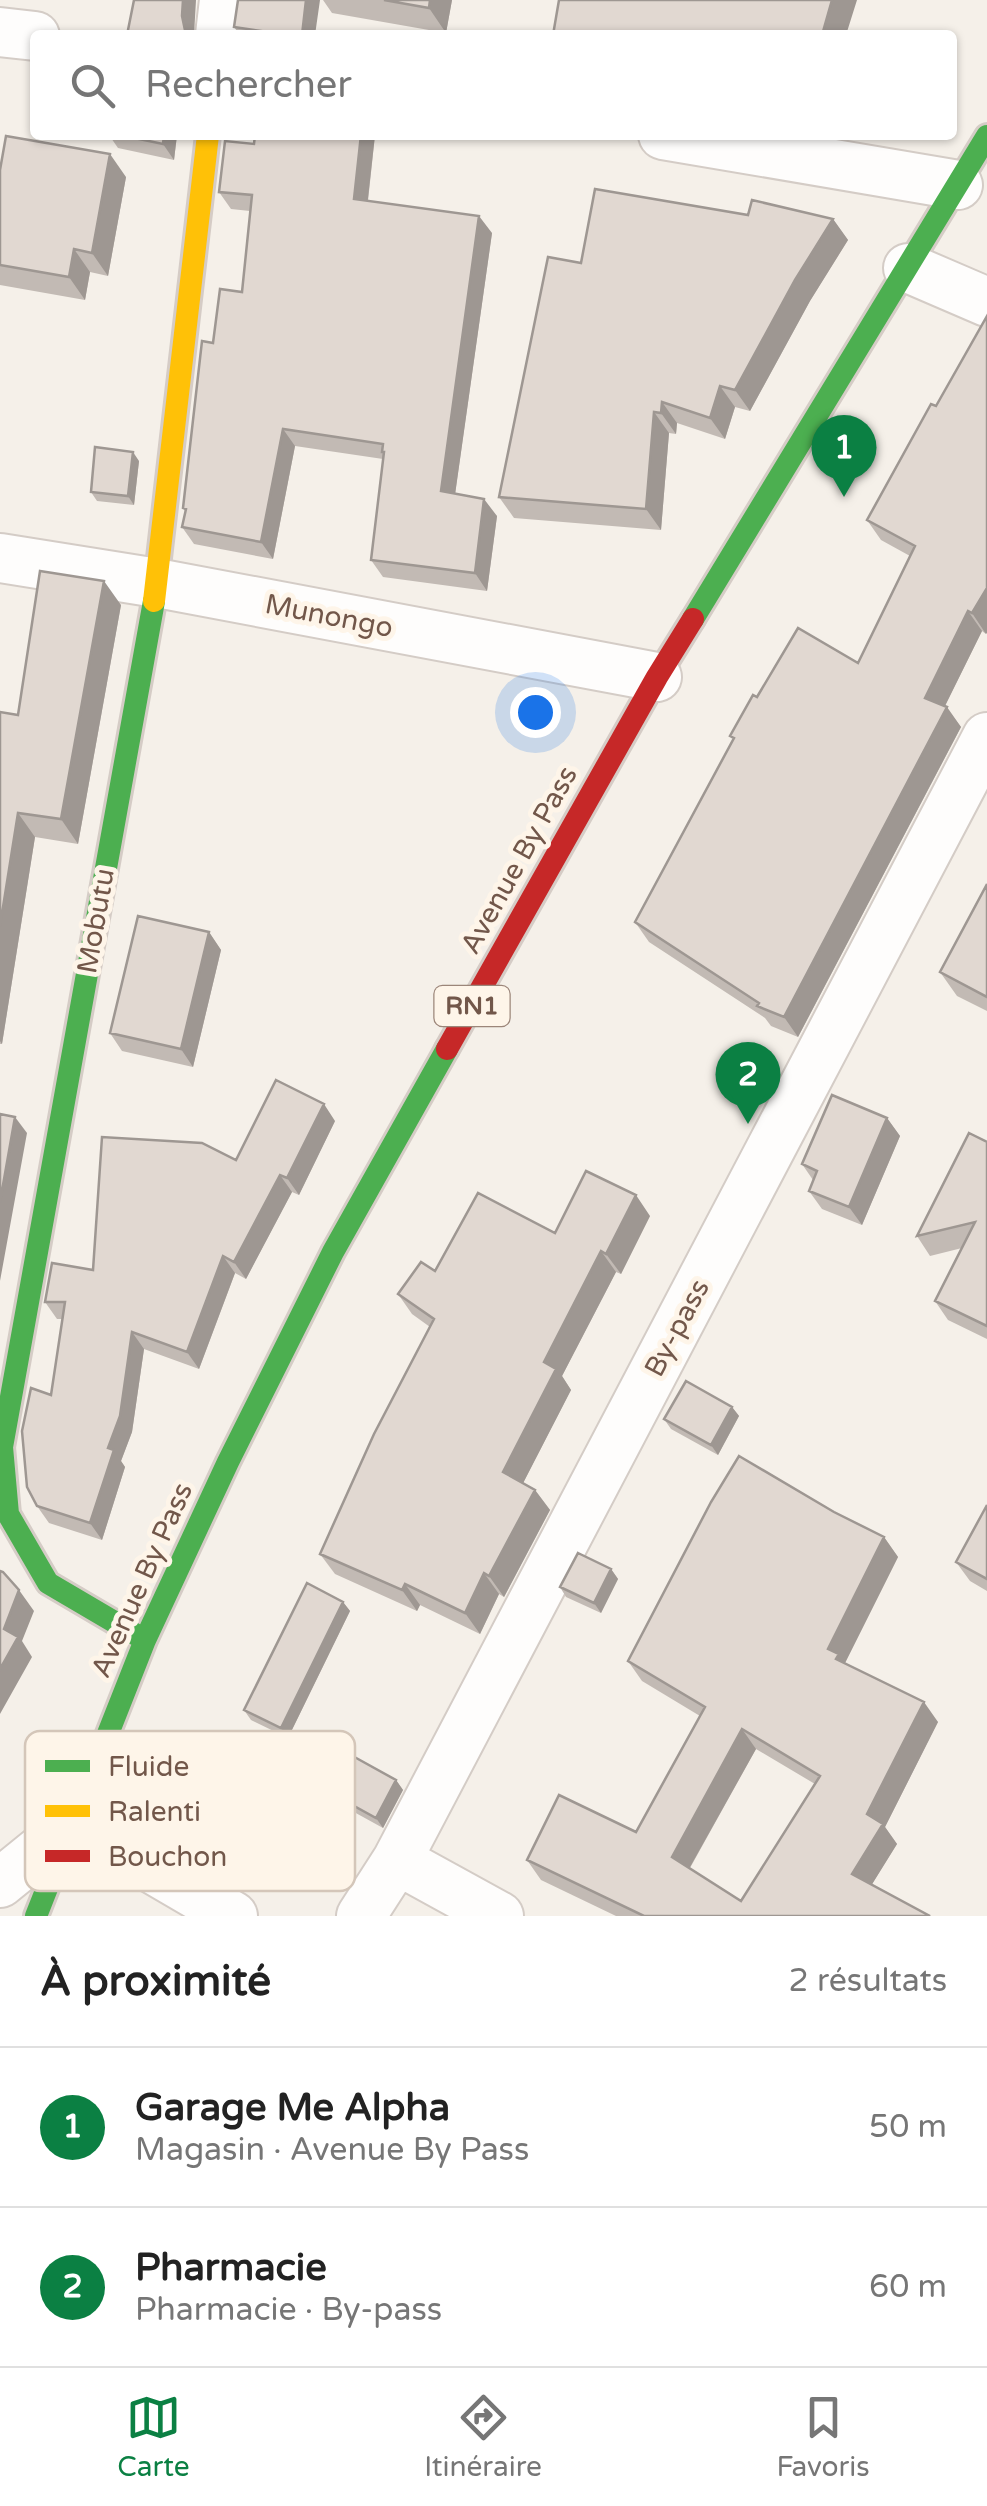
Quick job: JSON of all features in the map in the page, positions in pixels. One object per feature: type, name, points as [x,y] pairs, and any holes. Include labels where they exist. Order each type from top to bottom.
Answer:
[{"type":"main road","name":"Avenue By Pass","points":[[109,1731],[144,1640],[333,1252],[656,678],[987,136]]},
{"type":"main road","name":"Mobutu","points":[[144,1640],[48,1583],[8,1514],[2,1447],[157,584],[207,140]]},
{"type":"main road","name":"Avenue By Pass","points":[[36,1916],[46,1891]]},
{"type":"street","points":[[221,30],[224,0]]},
{"type":"street","points":[[0,32],[30,35]]},
{"type":"street","points":[[692,140],[958,185]]},
{"type":"street","points":[[908,268],[987,302]]},
{"type":"street","name":"Munongo","points":[[0,558],[656,678]]},
{"type":"street","name":"By-pass","points":[[362,1916],[397,1860],[987,737]]},
{"type":"street","points":[[397,1860],[499,1916]]},
{"type":"street","points":[[0,1883],[25,1863]]},
{"type":"street","points":[[191,1891],[234,1916]]},
{"type":"building","points":[[134,0],[183,0],[185,30],[128,30]]},
{"type":"building","points":[[238,0],[306,0],[303,30],[234,27]]},
{"type":"building","points":[[384,0],[430,0],[429,8]]},
{"type":"building","points":[[559,0],[832,0],[823,30],[554,30]]},
{"type":"building","points":[[6,136],[110,154],[92,253],[74,249],[69,277],[0,265],[0,170]]},
{"type":"building","points":[[254,140],[360,140],[354,199],[479,216],[441,491],[484,499],[475,573],[371,560],[383,444],[283,429],[261,542],[182,527],[202,341],[213,343],[220,289],[242,292],[252,195],[219,192],[225,141],[254,144]]},
{"type":"building","points":[[595,189],[748,215],[752,200],[833,219],[735,390],[720,386],[710,418],[662,402],[661,413],[654,412],[646,509],[499,497],[548,257],[581,263]]},
{"type":"building","points":[[987,316],[987,588],[972,613],[968,611],[925,698],[947,707],[784,1017],[757,1006],[759,1003],[635,922],[734,738],[730,736],[798,628],[858,663],[915,546],[867,520],[931,404],[936,406]]},
{"type":"building","points":[[95,447],[133,452],[128,496],[91,492]]},
{"type":"building","points":[[40,571],[104,581],[61,819],[18,813],[0,926],[0,712],[18,715]]},
{"type":"building","points":[[987,884],[987,997],[940,972]]},
{"type":"building","points":[[138,916],[209,932],[181,1049],[110,1033]]},
{"type":"building","points":[[276,1080],[324,1104],[287,1178],[280,1175],[234,1262],[223,1256],[187,1352],[132,1332],[120,1416],[108,1448],[114,1450],[90,1523],[37,1506],[27,1487],[22,1431],[31,1388],[51,1395],[65,1302],[45,1302],[52,1263],[93,1270],[102,1137],[202,1143],[236,1160]]},
{"type":"building","points":[[832,1095],[887,1118],[849,1207],[809,1191],[817,1171],[802,1164]]},
{"type":"building","points":[[0,1114],[15,1117],[0,1202]]},
{"type":"building","points":[[969,1133],[987,1142],[987,1326],[935,1301],[975,1222],[917,1236]]},
{"type":"building","points":[[586,1171],[636,1195],[606,1254],[601,1251],[544,1362],[556,1369],[503,1472],[535,1490],[489,1576],[484,1573],[465,1613],[405,1584],[402,1590],[320,1554],[374,1434],[434,1319],[398,1294],[421,1262],[435,1271],[478,1193],[555,1233]]},
{"type":"building","points":[[686,1381],[732,1407],[711,1445],[664,1419]]},
{"type":"building","points":[[739,1456],[884,1537],[828,1649],[839,1654],[836,1659],[924,1702],[867,1814],[883,1824],[852,1874],[930,1916],[644,1916],[527,1860],[559,1795],[636,1832],[705,1707],[628,1661]],"holes":[[[742,1729],[820,1776],[741,1901],[672,1857]]]},
{"type":"building","points":[[987,1505],[987,1579],[956,1562]]},
{"type":"building","points":[[578,1553],[611,1569],[594,1603],[560,1587]]},
{"type":"building","points":[[0,1571],[19,1590],[4,1629],[18,1637],[0,1669]]},
{"type":"building","points":[[307,1583],[343,1602],[281,1728],[244,1710]]},
{"type":"building","points":[[355,1757],[396,1780],[376,1818],[355,1806]]},
{"type":"traffic: fast","points":[[693,619],[987,136]]},
{"type":"traffic: fast","points":[[145,1640],[48,1583],[8,1514],[2,1447],[154,601]]},
{"type":"traffic: fast","points":[[109,1731],[145,1640],[228,1462],[333,1252],[447,1049]]},
{"type":"traffic: fast","points":[[36,1916],[46,1891]]},
{"type":"traffic: slow","points":[[154,601],[207,140]]},
{"type":"traffic: jam","points":[[447,1049],[693,619]]},
{"type":"place","name":"Garage Me Alpha","points":[[844,497]]},
{"type":"place","name":"Pharmacie","points":[[748,1124]]}]
